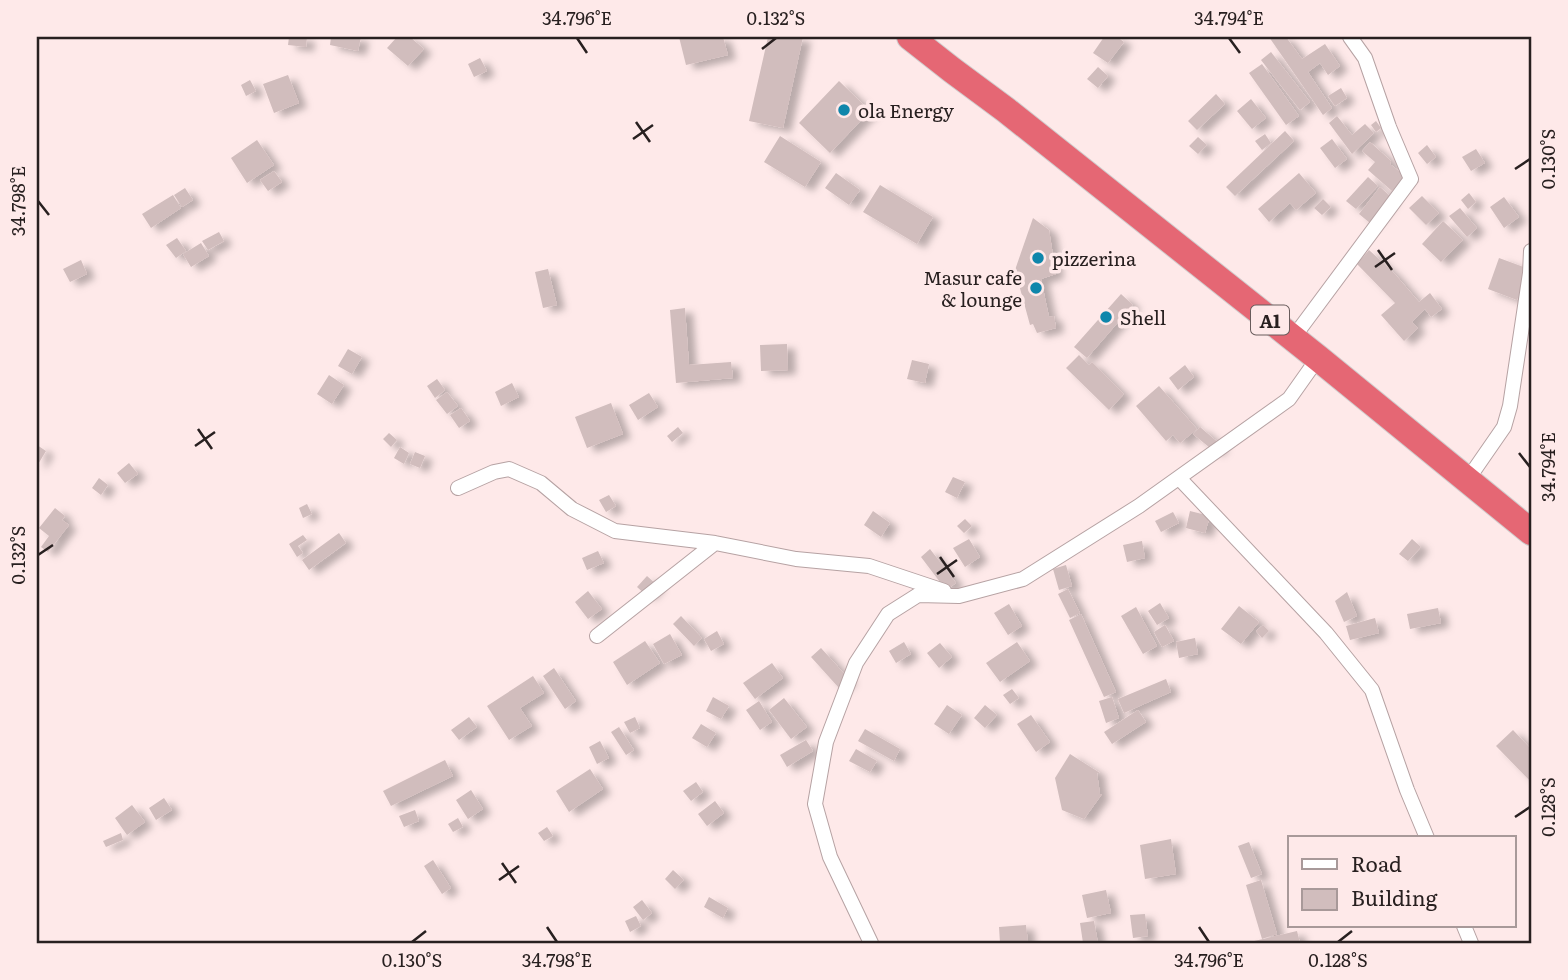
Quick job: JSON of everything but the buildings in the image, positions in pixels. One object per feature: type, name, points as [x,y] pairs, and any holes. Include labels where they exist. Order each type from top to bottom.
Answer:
[{"type":"highway","name":"A1","points":[[910,37],[1293,338],[1531,532]]},
{"type":"street","points":[[1293,338],[1411,179],[1365,58],[1350,37]]},
{"type":"street","points":[[1468,479],[1504,427],[1510,407],[1531,251]]},
{"type":"street","points":[[872,943],[830,857],[816,804],[826,742],[856,663],[888,614],[918,595],[959,596],[1023,579],[1139,506],[1289,399],[1318,358]]},
{"type":"street","points":[[458,488],[494,472],[509,469],[541,483],[572,509],[615,531],[715,543],[796,559],[869,566],[959,596]]},
{"type":"street","points":[[1180,478],[1326,633],[1372,690],[1426,836]]},
{"type":"street","points":[[597,636],[715,543]]},
{"type":"place","name":"ola Energy","points":[[844,110]]},
{"type":"place","name":"pizzerina","points":[[1038,258]]},
{"type":"place","name":"Masur cafe & lounge","points":[[1036,288]]},
{"type":"place","name":"Shell","points":[[1106,317]]}]
